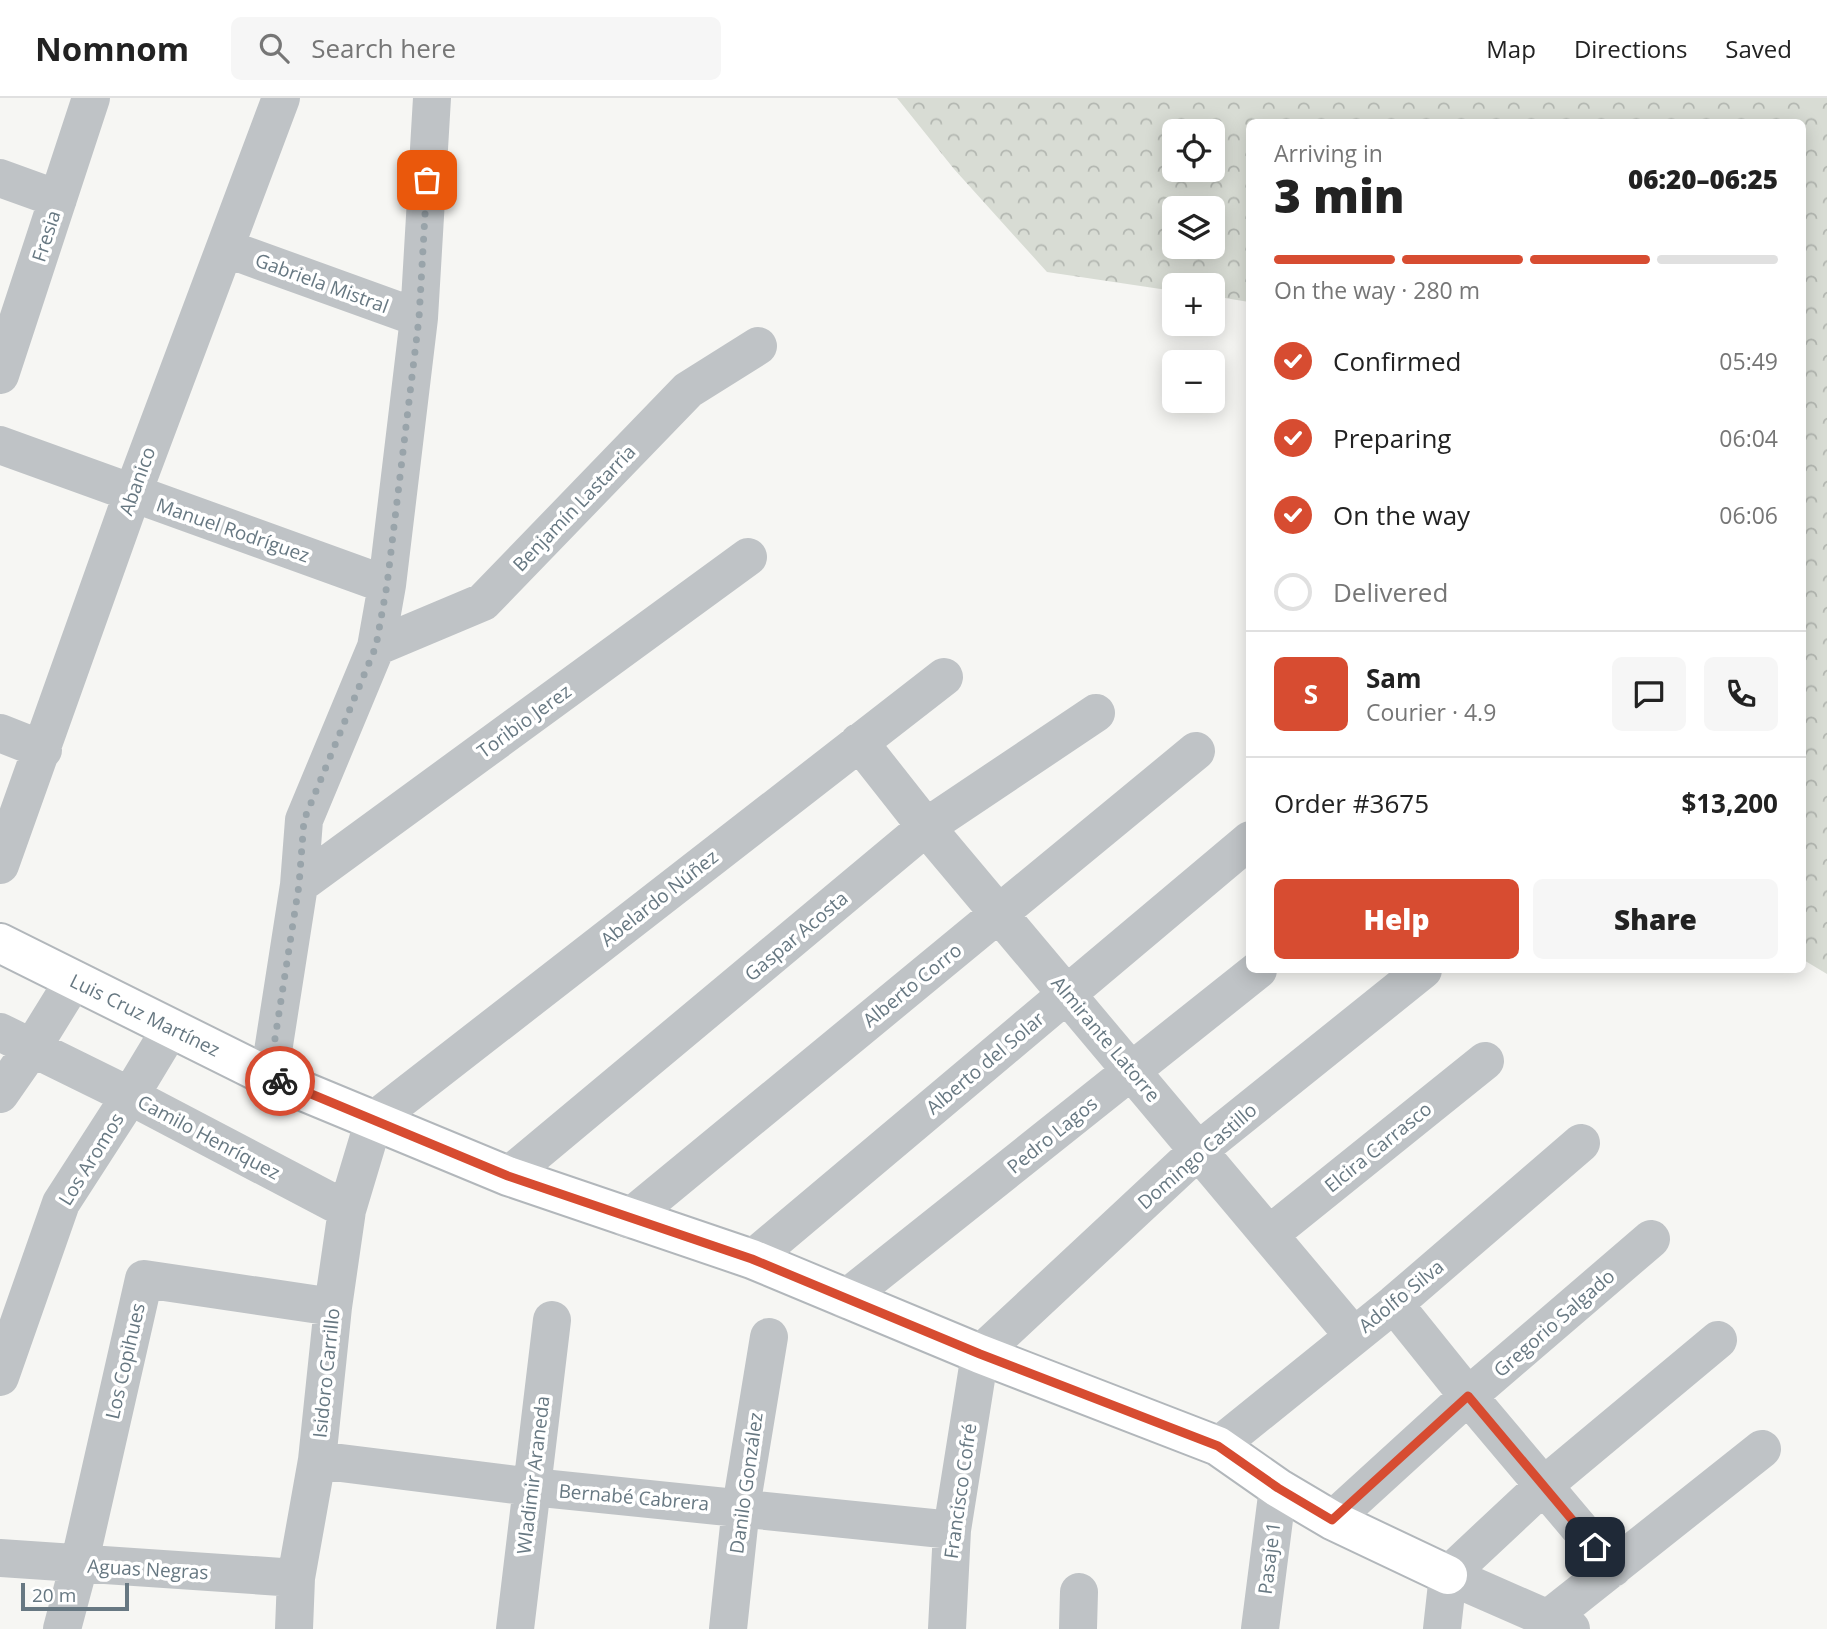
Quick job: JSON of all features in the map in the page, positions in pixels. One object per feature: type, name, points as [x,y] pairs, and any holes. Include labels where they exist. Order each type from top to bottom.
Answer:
[{"type":"street","name":"Fresia","points":[[0,374],[91,98]]},
{"type":"street","name":"Abanico","points":[[0,865],[132,495],[281,98]]},
{"type":"street","points":[[269,1077],[299,885],[304,820],[376,646],[387,585],[419,318],[432,98]]},
{"type":"street","points":[[0,178],[58,199]]},
{"type":"street","name":"Gabriela Mistral","points":[[225,248],[419,318]]},
{"type":"street","name":"Benjamín Lastarria","points":[[376,646],[483,602],[688,390],[758,346]]},
{"type":"street","name":"Manuel Rodríguez","points":[[0,445],[132,495],[387,585]]},
{"type":"street","name":"Toribio Jerez","points":[[299,885],[748,557]]},
{"type":"street","name":"Abelardo Núñez","points":[[374,1120],[944,677]]},
{"type":"street","name":"Gaspar Acosta","points":[[508,1176],[926,827],[1096,713]]},
{"type":"street","points":[[0,733],[43,750]]},
{"type":"street","name":"Almirante Latorre","points":[[859,742],[926,827],[1353,1335]]},
{"type":"street","name":"Alberto Corro","points":[[628,1219],[1196,751]]},
{"type":"street","name":"Alberto del Solar","points":[[752,1259],[1246,843]]},
{"type":"street","name":"Luis Cruz Martínez","points":[[0,943],[269,1077],[508,1176],[752,1259],[980,1354],[1218,1446],[1278,1488],[1332,1520],[1448,1575]]},
{"type":"street","name":"Pedro Lagos","points":[[845,1299],[1254,973]]},
{"type":"street","name":"Domingo Castillo","points":[[980,1354],[1199,1150],[1419,973]]},
{"type":"street","points":[[0,1094],[16,1040],[74,980]]},
{"type":"street","name":"Los Aromos","points":[[0,1377],[61,1203],[171,1028]]},
{"type":"street","name":"Camilo Henríquez","points":[[16,1040],[130,1096],[347,1210]]},
{"type":"street","name":"Elcira Carrasco","points":[[1270,1234],[1485,1061]]},
{"type":"street","name":"Isidoro Carrillo","points":[[293,1629],[296,1578],[317,1460],[333,1307],[347,1210],[374,1120]]},
{"type":"street","name":"Adolfo Silva","points":[[1218,1446],[1353,1335],[1395,1304],[1581,1143]]},
{"type":"street","name":"Gregorio Salgado","points":[[1332,1520],[1468,1396],[1651,1239]]},
{"type":"street","name":"Los Copihues","points":[[62,1629],[144,1279],[333,1307]]},
{"type":"street","points":[[1395,1304],[1468,1396],[1613,1567]]},
{"type":"street","name":"Wladimir Araneda","points":[[516,1629],[552,1320]]},
{"type":"street","name":"Danilo González","points":[[728,1629],[741,1507],[769,1337]]},
{"type":"street","points":[[1442,1629],[1448,1575],[1543,1486],[1718,1340]]},
{"type":"street","name":"Francisco Cofré","points":[[947,1629],[952,1530],[980,1354]]},
{"type":"street","points":[[1448,1575],[1560,1624],[1613,1567],[1762,1449]]},
{"type":"street","name":"Bernabé Cabrera","points":[[317,1460],[532,1487],[952,1530]]},
{"type":"street","name":"Pasaje 1","points":[[1261,1629],[1278,1488]]},
{"type":"street","name":"Aguas Negras","points":[[0,1558],[296,1578]]},
{"type":"green space","points":[[897,98],[1827,98],[1827,974],[1806,961],[1806,119],[1246,119],[1246,302],[1225,298],[1225,273],[1162,273],[1162,289],[1047,272],[954,169]]},
{"type":"way so far","points":[[280,1081],[269,1077],[299,885],[304,820],[376,646],[387,585],[419,318],[427,180]]},
{"type":"route","points":[[280,1081],[508,1176],[752,1259],[980,1354],[1218,1446],[1278,1488],[1332,1520],[1468,1396],[1595,1547]]}]
